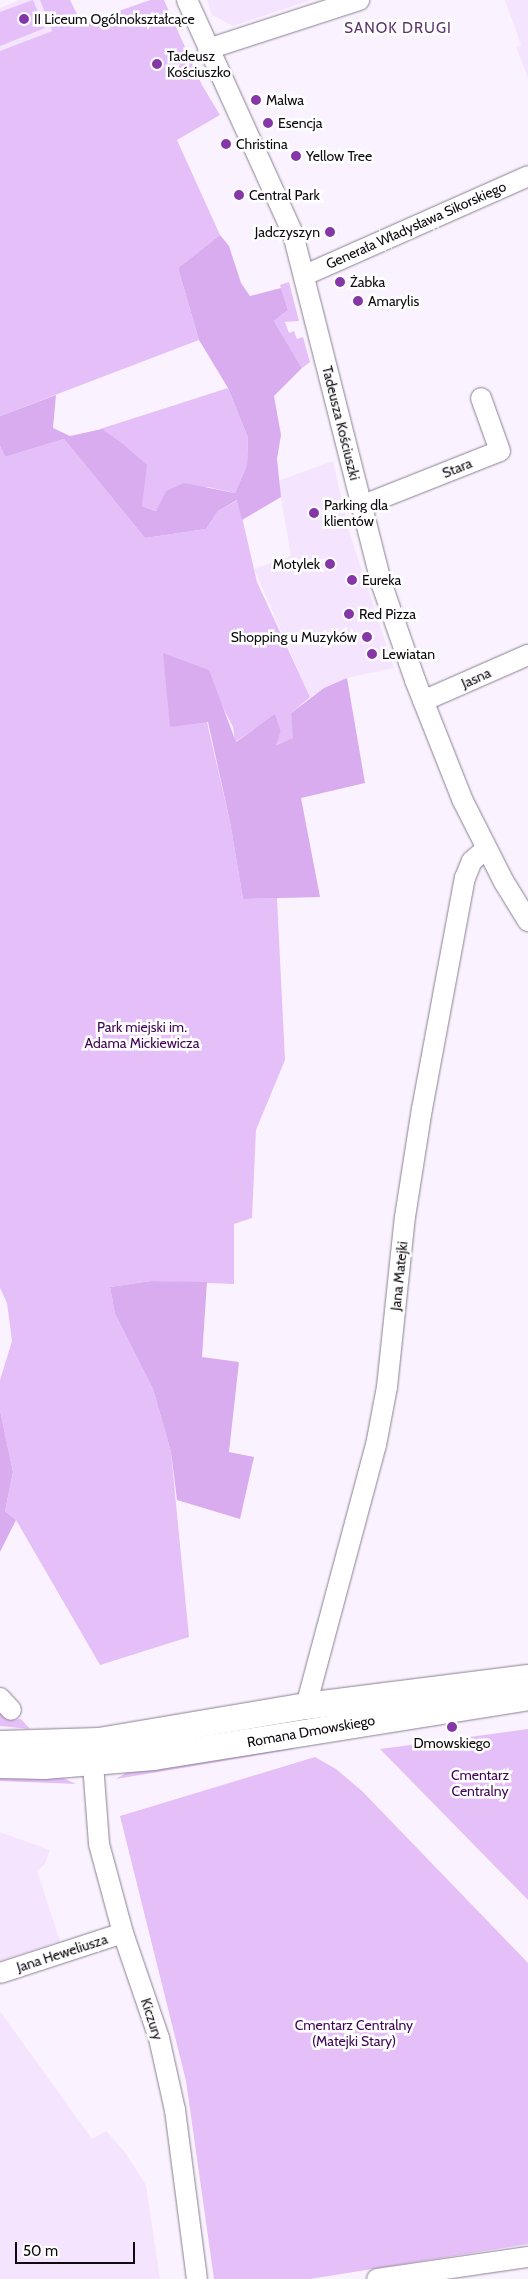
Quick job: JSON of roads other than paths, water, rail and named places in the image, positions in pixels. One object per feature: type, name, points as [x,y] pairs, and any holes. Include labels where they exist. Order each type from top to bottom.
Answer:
[{"type":"main road","name":"Romana Dmowskiego","points":[[0,1744],[74,1744],[306,1706],[528,1678]]},
{"type":"main road","name":"Romana Dmowskiego","points":[[0,1765],[93,1764],[154,1757],[528,1697]]},
{"type":"street","name":"Tadeusza Kościuszki","points":[[187,0],[278,200],[305,275],[382,585],[423,702],[445,760],[486,849],[528,921]]},
{"type":"street","points":[[208,49],[359,0]]},
{"type":"street","name":"Generała Władysława Sikorskiego","points":[[305,275],[528,176]]},
{"type":"street","name":"Stara","points":[[361,506],[500,451],[482,398]]},
{"type":"street","name":"Jasna","points":[[423,702],[528,655]]},
{"type":"street","name":"Jana Matejki","points":[[306,1706],[376,1445],[388,1387],[417,1138],[465,878],[475,856],[486,849]]},
{"type":"street","name":"Romana Dmowskiego","points":[[93,1764],[107,1747],[132,1736]]},
{"type":"street","name":"Kiczury","points":[[93,1764],[99,1844],[123,1933],[160,2038],[173,2101],[197,2279]]},
{"type":"street","name":"Jana Heweliusza","points":[[0,1973],[123,1933]]},
{"type":"street","points":[[377,2279],[528,2257]]},
{"type":"place","name":"II Liceum Ogólnokształcące","points":[[24,19]]},
{"type":"place","name":"Tadeusz Kościuszko","points":[[157,64]]},
{"type":"place","name":"Malwa","points":[[256,100]]},
{"type":"place","name":"Esencja","points":[[268,123]]},
{"type":"place","name":"Christina","points":[[226,144]]},
{"type":"place","name":"Yellow Tree","points":[[296,156]]},
{"type":"place","name":"Central Park","points":[[239,195]]},
{"type":"place","name":"Jadczyszyn","points":[[330,232]]},
{"type":"place","name":"Żabka","points":[[340,282]]},
{"type":"place","name":"Amarylis","points":[[358,301]]},
{"type":"place","name":"Parking dla klientów","points":[[314,513]]},
{"type":"place","name":"Motylek","points":[[330,564]]},
{"type":"place","name":"Eureka","points":[[352,580]]},
{"type":"place","name":"Red Pizza","points":[[349,614]]},
{"type":"place","name":"Shopping u Muzyków","points":[[367,637]]},
{"type":"place","name":"Lewiatan","points":[[372,654]]},
{"type":"place","name":"Dmowskiego","points":[[452,1727]]},
{"type":"district","name":"SANOK DRUGI","points":[[398,29]]},
{"type":"park label","name":"Park miejski im. Adama Mickiewicza","points":[[142,1036]]},
{"type":"park label","name":"Cmentarz Centralny","points":[[480,1784]]},
{"type":"park label","name":"Cmentarz Centralny (Matejki Stary)","points":[[354,2034]]}]
